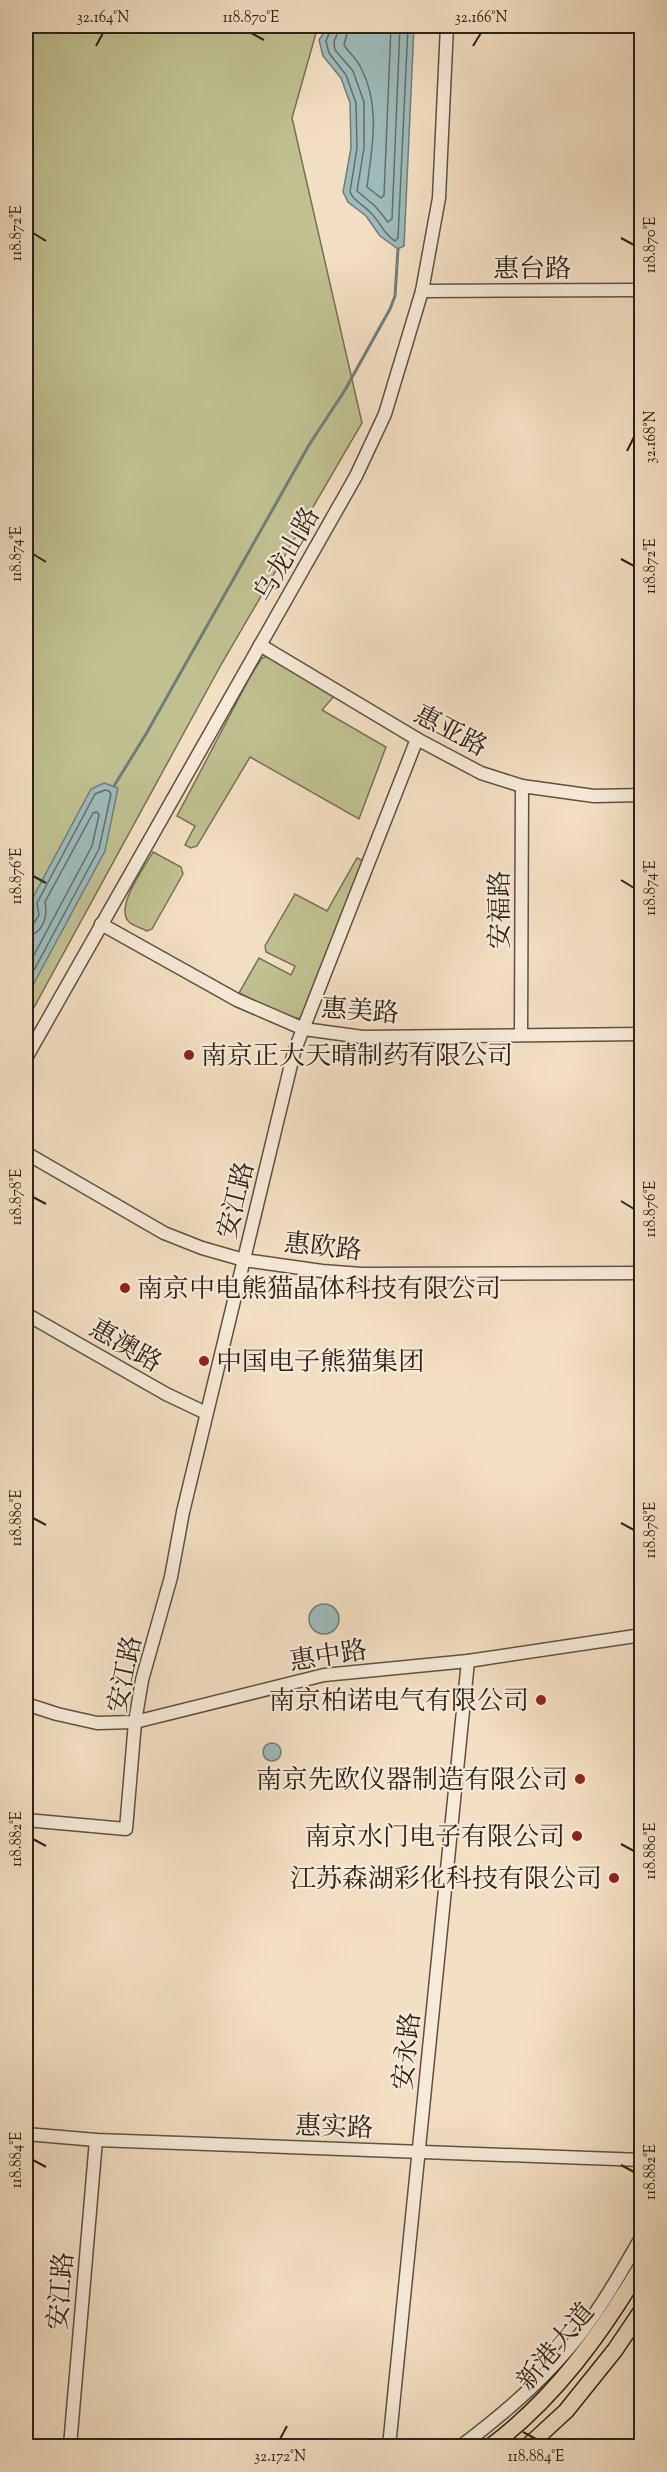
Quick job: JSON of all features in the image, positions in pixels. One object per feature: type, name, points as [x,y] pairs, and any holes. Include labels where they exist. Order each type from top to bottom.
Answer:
[{"type":"main road","name":"新港大道","points":[[491,2446],[515,2428],[561,2382],[612,2316],[642,2265]]},
{"type":"main road","name":"新港大道","points":[[528,2446],[566,2411],[615,2350],[642,2310]]},
{"type":"street","name":"乌龙山路","points":[[26,1058],[356,476],[381,424],[403,361],[422,291],[439,198],[447,26]]},
{"type":"street","name":"惠台路","points":[[422,291],[642,290]]},
{"type":"street","name":"惠亚路","points":[[260,645],[417,739],[481,773],[522,786],[594,796],[642,795]]},
{"type":"street","name":"安江路","points":[[26,1820],[126,1829],[135,1722],[142,1680],[171,1577],[183,1512],[206,1413],[294,1052],[417,739]]},
{"type":"street","name":"安福路","points":[[521,1034],[522,786]]},
{"type":"street","name":"惠美路","points":[[102,924],[237,1000],[304,1029],[363,1037],[642,1034]]},
{"type":"street","name":"惠欧路","points":[[26,1153],[164,1233],[202,1248],[244,1260],[361,1274],[642,1273]]},
{"type":"street","name":"惠澳路","points":[[26,1314],[166,1394],[206,1413]]},
{"type":"street","name":"惠中路","points":[[26,1704],[97,1723],[135,1722],[324,1675],[468,1661],[642,1635]]},
{"type":"street","name":"安永路","points":[[389,2446],[468,1661]]},
{"type":"street","name":"惠实路","points":[[26,2134],[96,2140],[642,2160]]},
{"type":"street","name":"安江路","points":[[69,2446],[96,2140]]},
{"type":"street","points":[[461,2446],[539,2382],[578,2337],[642,2236]]},
{"type":"green space","points":[[26,26],[318,26],[292,118],[362,423],[222,663],[26,1022]]},
{"type":"green space","points":[[269,656],[335,695],[322,710],[386,747],[359,819],[250,757],[197,846],[191,848],[185,845],[195,826],[177,816],[250,677],[262,658]]},
{"type":"green space","points":[[153,852],[181,867],[183,874],[152,929],[147,931],[129,922],[125,915],[125,907],[132,887]]},
{"type":"green space","points":[[357,858],[366,862],[301,1019],[284,1015],[239,993],[259,958],[291,975],[295,966],[266,952],[265,946],[295,894],[327,911]]},
{"type":"water","points":[[328,26],[414,26],[404,246],[398,249],[380,236],[366,216],[348,202],[343,192],[351,148],[350,103],[341,78],[323,56],[319,40]]},
{"type":"water","points":[[104,783],[118,788],[105,851],[26,998],[26,927],[34,912],[29,905],[91,789]]},
{"type":"water","points":[[324,1604],[330,1605],[338,1613],[338,1625],[330,1633],[324,1634],[318,1633],[310,1625],[309,1619],[310,1613],[318,1605]]},
{"type":"water","points":[[272,1743],[278,1746],[281,1752],[278,1758],[272,1761],[266,1758],[263,1752],[266,1746]]},
{"type":"waterway","points":[[114,786],[146,734],[309,445],[345,390],[390,309],[395,296],[398,249]]},
{"type":"place","name":"南京正大天晴制药有限公司","points":[[189,1055]]},
{"type":"place","name":"南京中电熊猫晶体科技有限公司","points":[[125,1288]]},
{"type":"place","name":"中国电子熊猫集团","points":[[204,1361]]},
{"type":"place","name":"南京柏诺电气有限公司","points":[[541,1700]]},
{"type":"place","name":"南京先欧仪器制造有限公司","points":[[580,1779]]},
{"type":"place","name":"南京水门电子有限公司","points":[[577,1836]]},
{"type":"place","name":"江苏森湖彩化科技有限公司","points":[[614,1878]]}]
